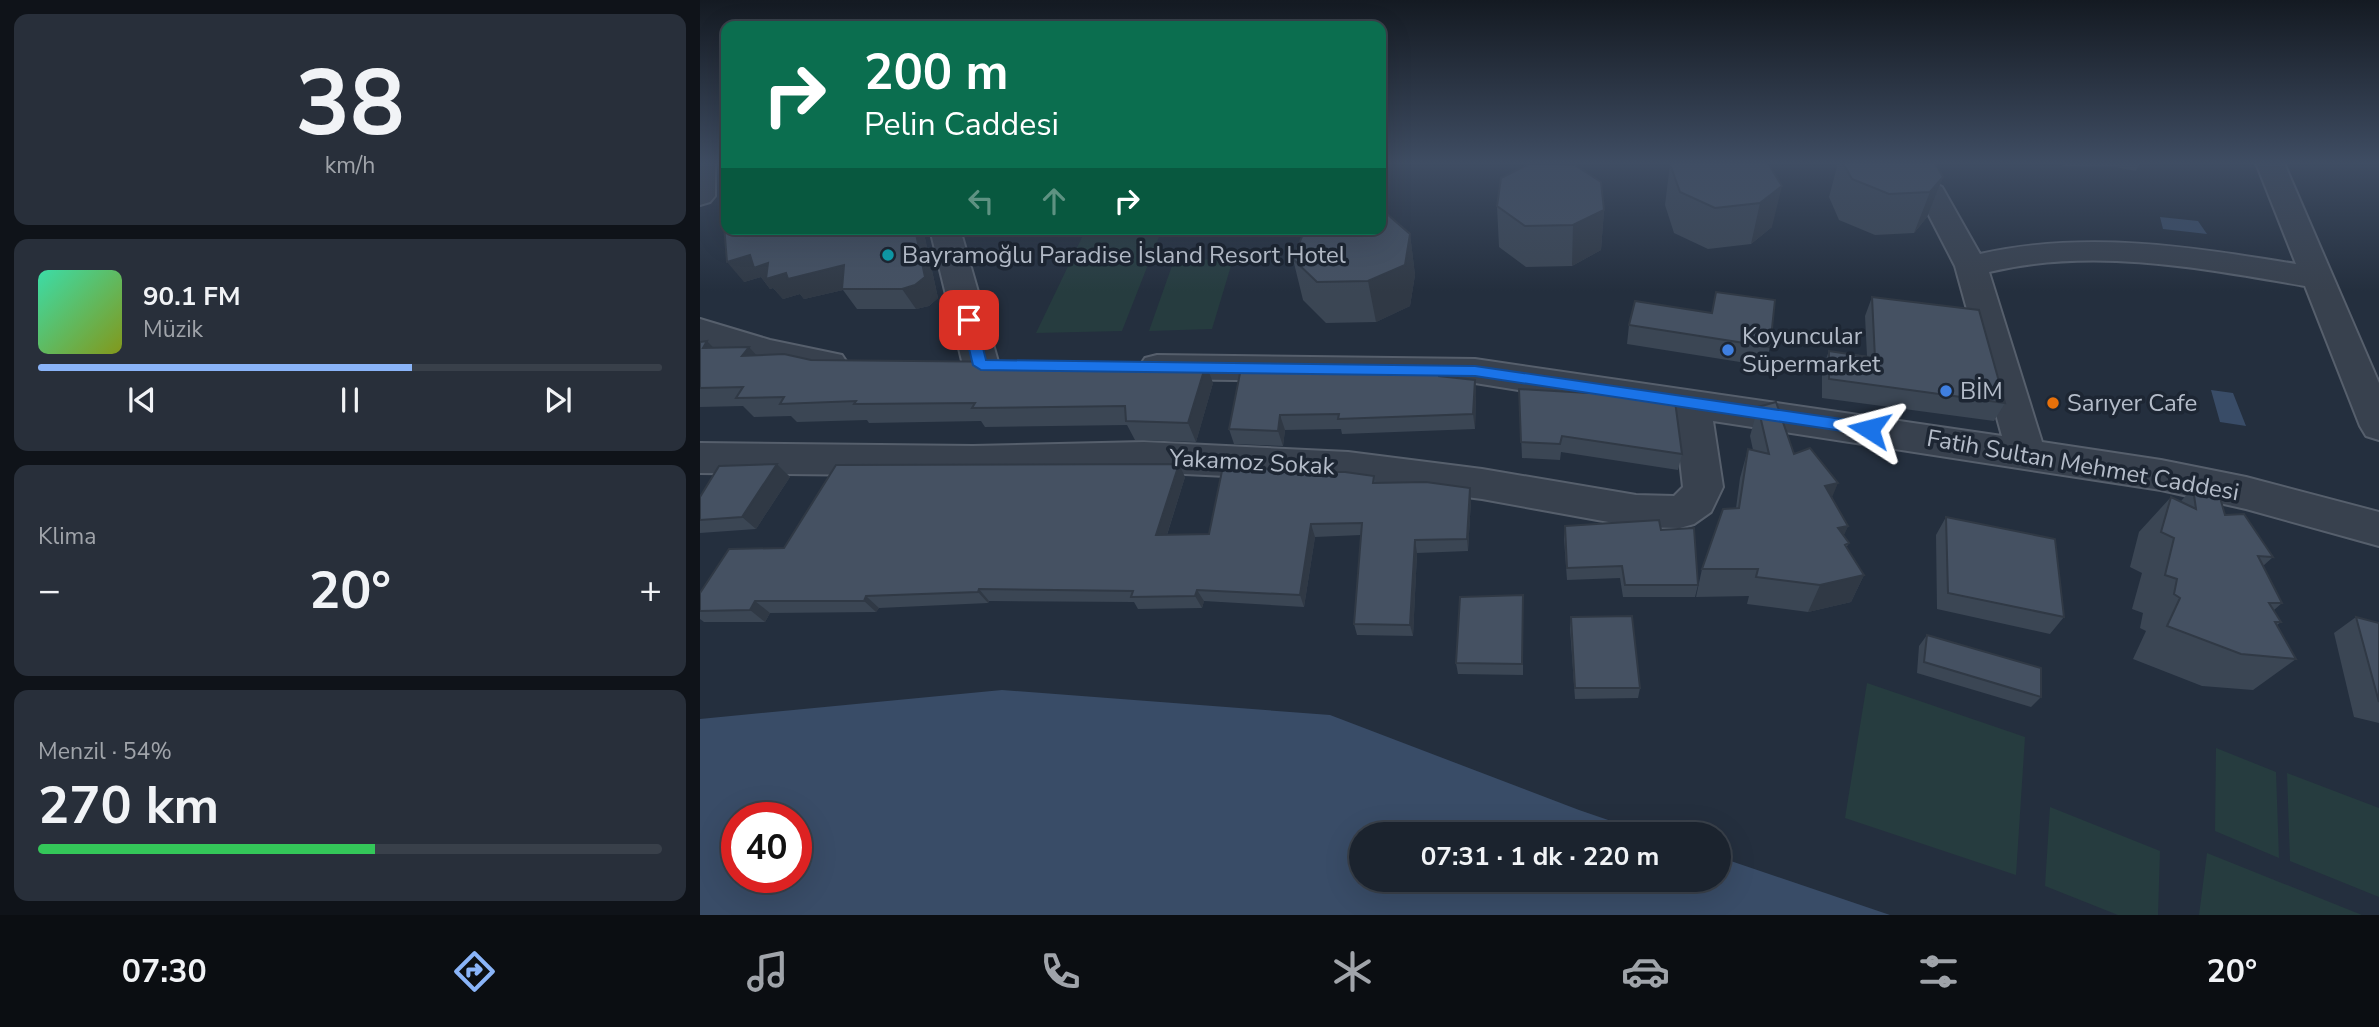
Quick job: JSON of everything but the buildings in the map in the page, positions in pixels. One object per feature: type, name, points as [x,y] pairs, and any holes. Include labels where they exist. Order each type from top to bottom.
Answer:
[{"type":"street","points":[[1939,206],[1971,265],[2026,453]]},
{"type":"street","points":[[2288,206],[2379,426]]},
{"type":"street","points":[[947,235],[983,365]]},
{"type":"street","points":[[1971,265],[2002,256],[2121,251],[2178,255],[2318,278]]},
{"type":"street","points":[[700,331],[769,352],[827,364],[860,365]]},
{"type":"street","name":"Fatih Sultan Mehmet Caddesi","points":[[1125,367],[1475,371],[2161,475],[2379,529]]},
{"type":"street","name":"Yakamoz Sokak","points":[[701,459],[973,461],[1144,457],[1348,467],[1482,484],[1636,511],[1680,512],[1698,501],[1703,487],[1692,402]]},
{"type":"green space","points":[[1083,235],[1160,235],[1122,331],[1036,333]]},
{"type":"green space","points":[[1233,259],[1212,329],[1149,331],[1174,260]]},
{"type":"green space","points":[[1867,683],[2025,737],[2016,875],[1845,818]]},
{"type":"green space","points":[[2216,748],[2276,772],[2279,858],[2215,831]]},
{"type":"green space","points":[[2287,773],[2379,808],[2379,897],[2290,861]]},
{"type":"green space","points":[[2050,807],[2160,851],[2158,915],[2118,915],[2045,886]]},
{"type":"green space","points":[[2207,853],[2362,915],[2199,915]]},
{"type":"water","points":[[2160,217],[2198,221],[2207,234],[2163,229]]},
{"type":"water","points":[[2211,390],[2233,393],[2246,426],[2220,422]]},
{"type":"water","points":[[1002,690],[1330,715],[1614,822],[1349,822],[1349,892],[1731,892],[1731,861],[1890,915],[700,915],[700,719]]},
{"type":"place","name":"Bayramoğlu Paradise İsland Resort Hotel","points":[[888,255]]},
{"type":"place","name":"Koyuncular Süpermarket","points":[[1728,350]]},
{"type":"place","name":"BİM","points":[[1946,391]]},
{"type":"place","name":"Sarıyer Cafe","points":[[2053,403]]},
{"type":"route","points":[[969,320],[981,365],[1475,371],[1869,429]]}]
